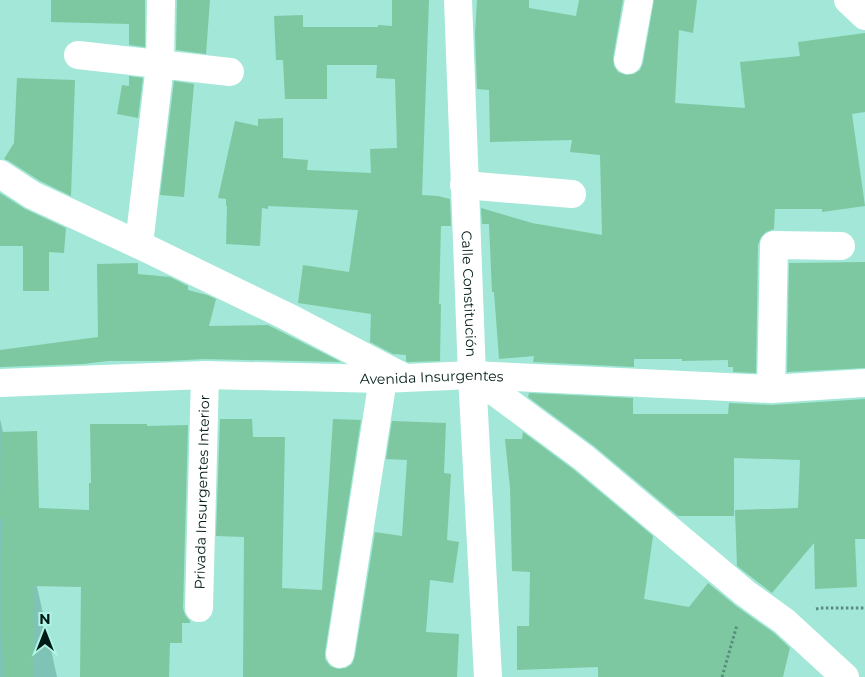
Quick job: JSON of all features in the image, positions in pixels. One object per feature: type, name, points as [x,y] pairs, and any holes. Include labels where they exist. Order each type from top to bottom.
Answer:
[{"type":"street","points":[[139,244],[160,65],[161,0]]},
{"type":"street","name":"Calle Constitución","points":[[458,0],[472,375],[488,677]]},
{"type":"street","points":[[628,60],[639,0]]},
{"type":"street","points":[[848,0],[865,16]]},
{"type":"street","points":[[78,55],[230,72]]},
{"type":"street","points":[[0,174],[32,194],[286,316],[393,378],[340,654]]},
{"type":"street","points":[[464,185],[572,194]]},
{"type":"street","points":[[771,389],[774,245],[841,246]]},
{"type":"street","name":"Avenida Insurgentes","points":[[0,383],[206,375],[393,378],[472,375],[771,389],[865,383]]},
{"type":"street","name":"Privada Insurgentes Interior","points":[[199,608],[206,375]]},
{"type":"street","points":[[472,375],[584,458],[745,593],[784,621],[845,677]]},
{"type":"path","points":[[722,677],[745,593]]},
{"type":"path","points":[[784,621],[820,608],[865,608]]},
{"type":"shaded area","points":[[0,419],[57,677],[0,677]]},
{"type":"building","points":[[51,0],[145,0],[145,47],[129,45],[129,24],[51,22]]},
{"type":"building","points":[[177,0],[210,0],[206,54],[176,50]]},
{"type":"building","points":[[392,0],[429,0],[422,195],[450,199],[451,226],[441,226],[440,361],[408,362],[406,361],[406,355],[393,354],[370,342],[371,314],[298,303],[303,265],[349,272],[358,210],[268,206],[268,209],[262,208],[260,246],[226,244],[226,199],[218,198],[235,121],[258,126],[258,119],[283,118],[283,158],[308,160],[307,170],[371,173],[370,149],[397,148],[395,79],[376,78],[377,65],[327,65],[327,99],[285,99],[283,60],[276,60],[274,16],[303,15],[303,27],[392,26]]},
{"type":"building","points":[[477,0],[529,0],[529,8],[576,16],[579,0],[623,0],[613,58],[614,66],[618,72],[626,75],[634,74],[640,70],[643,63],[654,0],[697,0],[693,33],[679,30],[675,103],[745,108],[740,62],[800,56],[798,42],[865,33],[865,112],[852,114],[865,206],[822,212],[822,209],[775,209],[774,229],[766,232],[761,237],[758,245],[756,373],[733,372],[733,367],[728,367],[728,360],[634,359],[634,367],[533,362],[534,356],[499,359],[494,292],[492,292],[489,224],[482,224],[481,208],[532,223],[602,235],[600,155],[570,152],[572,140],[490,142],[489,90],[477,89],[475,34]]},
{"type":"building","points":[[129,76],[143,78],[138,118],[117,114],[122,85],[129,86]]},
{"type":"building","points":[[17,78],[75,80],[71,196],[40,181],[4,159],[14,143]]},
{"type":"building","points":[[174,81],[194,84],[184,197],[160,195]]},
{"type":"building","points":[[0,193],[25,209],[66,228],[64,253],[49,252],[49,291],[23,291],[23,246],[0,246]]},
{"type":"building","points":[[865,262],[865,368],[787,372],[789,263]]},
{"type":"building","points":[[138,263],[138,274],[170,277],[188,286],[188,290],[216,299],[209,326],[268,325],[341,362],[204,359],[108,361],[83,364],[0,367],[0,350],[98,337],[97,264]]},
{"type":"building","points":[[529,393],[633,398],[633,414],[728,414],[729,403],[772,405],[865,399],[865,539],[855,539],[857,587],[815,589],[814,543],[772,593],[737,566],[735,510],[798,508],[800,460],[734,458],[734,516],[678,516],[594,446],[528,397]]},
{"type":"building","points":[[220,419],[252,419],[253,437],[285,437],[282,588],[322,590],[333,419],[361,420],[325,652],[325,659],[330,666],[338,669],[346,668],[352,664],[355,656],[375,532],[402,536],[407,460],[386,459],[392,421],[446,423],[444,473],[451,474],[447,540],[459,542],[453,583],[430,580],[426,632],[459,634],[457,677],[243,677],[244,537],[216,536]]},
{"type":"building","points":[[90,424],[188,425],[183,608],[190,623],[182,623],[182,643],[170,643],[169,677],[80,677],[81,587],[33,586],[33,677],[4,677],[1,589],[3,519],[0,519],[1,432],[37,431],[39,508],[89,510],[89,483],[91,483]]},
{"type":"building","points":[[523,432],[574,470],[653,536],[644,599],[689,607],[708,583],[774,633],[790,648],[783,677],[598,677],[598,667],[517,670],[517,626],[529,626],[530,572],[512,571],[510,488],[505,439],[522,439]]}]
